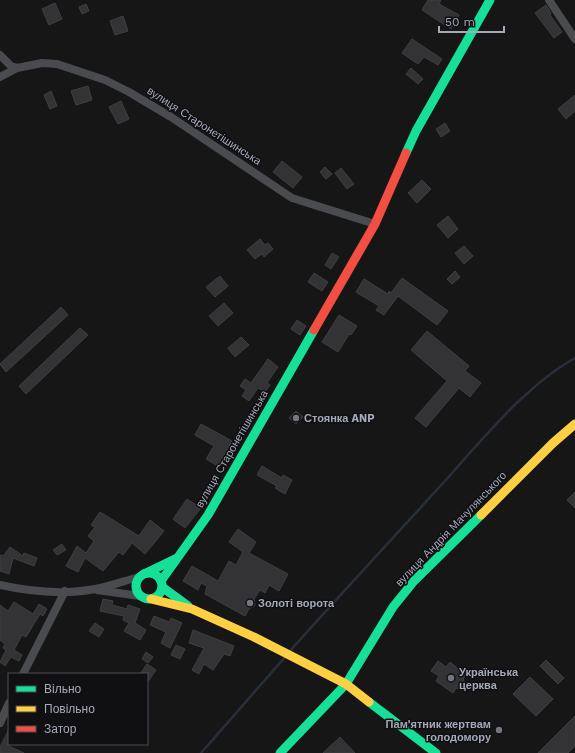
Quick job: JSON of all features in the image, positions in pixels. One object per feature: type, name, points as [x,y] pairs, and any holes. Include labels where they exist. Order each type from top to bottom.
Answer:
[{"type":"main road","name":"вулиця Старонетішинська","points":[[161,584],[176,559],[208,515],[375,224],[416,131],[490,0]]},
{"type":"main road","name":"вулиця Андрія Мачулянського","points":[[280,753],[346,684],[393,607],[414,581],[553,443],[575,424]]},
{"type":"main road","points":[[176,559],[141,576],[136,589],[140,596],[151,600],[192,609],[254,637],[318,669],[346,684],[436,753]]},
{"type":"main road","points":[[141,576],[152,574],[161,584],[192,609]]},
{"type":"main road","points":[[151,600],[158,595],[161,584]]},
{"type":"street","points":[[549,0],[575,39]]},
{"type":"street","points":[[0,55],[11,66],[17,68]]},
{"type":"street","name":"вулиця Старонетішинська","points":[[0,77],[17,68],[42,63],[57,64],[105,80],[135,96],[210,142],[286,195],[375,224]]},
{"type":"street","points":[[0,585],[46,592],[65,591],[94,589],[141,576]]},
{"type":"street","points":[[94,589],[140,596]]},
{"type":"street","points":[[23,673],[65,591]]},
{"type":"street","points":[[0,723],[8,705]]},
{"type":"building","points":[[428,0],[441,0],[439,4],[459,15],[451,29],[422,10]]},
{"type":"building","points":[[55,3],[62,19],[49,25],[42,9]]},
{"type":"building","points":[[86,4],[89,11],[82,14],[79,7]]},
{"type":"building","points":[[546,5],[551,13],[550,15],[562,32],[554,38],[535,13]]},
{"type":"building","points":[[123,16],[128,31],[115,35],[110,21]]},
{"type":"building","points":[[412,39],[442,59],[438,65],[424,57],[418,64],[402,53]]},
{"type":"building","points":[[411,68],[423,79],[418,84],[406,74]]},
{"type":"building","points":[[88,86],[92,100],[76,105],[71,91]]},
{"type":"building","points":[[51,91],[57,106],[50,109],[44,95]]},
{"type":"building","points":[[575,95],[575,111],[566,119],[558,109]]},
{"type":"building","points":[[121,101],[129,119],[118,124],[109,107]]},
{"type":"building","points":[[445,123],[450,131],[441,137],[436,129]]},
{"type":"building","points":[[282,161],[302,177],[293,188],[273,172]]},
{"type":"building","points":[[325,167],[332,174],[326,179],[320,172]]},
{"type":"building","points":[[341,168],[354,184],[347,189],[335,173]]},
{"type":"building","points":[[422,180],[431,189],[417,203],[408,193]]},
{"type":"building","points":[[448,216],[458,229],[448,238],[437,225]]},
{"type":"building","points":[[260,239],[265,245],[268,243],[273,249],[264,257],[262,254],[255,259],[247,250]]},
{"type":"building","points":[[464,246],[473,256],[464,264],[455,253]]},
{"type":"building","points":[[332,253],[339,257],[331,269],[325,265]]},
{"type":"building","points":[[455,271],[460,277],[452,284],[447,279]]},
{"type":"building","points":[[314,273],[328,282],[322,291],[308,282]]},
{"type":"building","points":[[220,276],[228,286],[215,297],[206,287]]},
{"type":"building","points":[[402,278],[448,311],[437,325],[398,296],[384,315],[376,310],[379,306],[356,292],[364,279],[388,294],[389,291],[391,293]]},
{"type":"building","points":[[224,303],[233,313],[218,326],[209,316]]},
{"type":"building","points":[[61,307],[68,315],[6,372],[0,364]]},
{"type":"building","points":[[339,315],[357,326],[351,335],[349,334],[338,352],[322,342]]},
{"type":"building","points":[[297,320],[306,326],[300,335],[291,329]]},
{"type":"building","points":[[80,328],[88,335],[26,394],[19,386]]},
{"type":"building","points":[[427,331],[469,366],[465,371],[481,383],[470,397],[459,388],[426,427],[415,418],[447,381],[411,350]]},
{"type":"building","points":[[241,337],[249,345],[235,357],[228,348]]},
{"type":"building","points":[[268,359],[278,367],[267,383],[270,385],[265,392],[258,388],[249,401],[242,396],[246,390],[240,386],[245,379],[251,383]]},
{"type":"building","name":"Стоянка ANP","points":[[296,411],[303,417],[296,424],[289,418]]},
{"type":"building","points":[[201,424],[232,441],[218,466],[206,459],[214,446],[195,435]]},
{"type":"building","points":[[262,466],[282,478],[283,475],[292,480],[285,494],[275,488],[277,486],[257,475]]},
{"type":"building","points":[[575,492],[575,508],[567,500]]},
{"type":"building","points":[[187,499],[201,508],[185,528],[173,519]]},
{"type":"building","points":[[100,512],[139,536],[150,520],[164,531],[145,554],[132,543],[123,555],[119,552],[103,571],[85,558],[78,572],[66,566],[77,546],[86,553],[94,541],[88,536],[95,527],[91,525]]},
{"type":"building","points":[[238,529],[256,542],[249,553],[288,574],[279,591],[269,585],[265,593],[260,590],[254,599],[255,605],[249,609],[245,616],[205,594],[207,586],[201,583],[198,590],[183,581],[192,566],[218,581],[229,561],[236,565],[243,552],[229,542]]},
{"type":"building","points":[[62,544],[66,550],[57,555],[53,550]]},
{"type":"building","points":[[10,547],[23,556],[24,553],[37,558],[34,566],[13,558],[9,574],[0,571],[0,555],[3,556]]},
{"type":"building","points":[[103,599],[113,601],[112,605],[127,609],[128,605],[140,609],[135,623],[146,630],[140,640],[124,631],[129,623],[123,620],[124,616],[100,611]]},
{"type":"building","points":[[14,602],[33,614],[39,604],[47,609],[43,616],[40,614],[26,637],[22,635],[14,650],[22,655],[19,661],[11,657],[5,666],[0,662],[6,650],[3,648],[5,644],[0,640],[0,605],[8,611]]},
{"type":"building","points":[[154,616],[169,622],[171,618],[182,623],[170,648],[161,643],[166,632],[150,625]]},
{"type":"building","points":[[95,623],[104,629],[99,637],[89,631]]},
{"type":"building","points":[[193,630],[234,646],[230,656],[224,654],[213,670],[204,664],[199,674],[192,670],[204,648],[189,643]]},
{"type":"building","points":[[176,645],[185,649],[180,659],[171,655]]},
{"type":"building","points":[[146,652],[153,657],[148,663],[142,659]]},
{"type":"building","points":[[546,660],[564,678],[558,684],[540,666]]},
{"type":"building","name":"Українська церква","points":[[438,661],[446,667],[450,662],[466,675],[463,679],[466,685],[462,690],[456,688],[453,693],[436,681],[439,676],[431,671]]},
{"type":"building","points":[[147,664],[156,670],[148,682],[148,673],[141,673]]},
{"type":"building","points":[[530,677],[553,699],[536,716],[513,694]]},
{"type":"building","points":[[575,716],[575,746],[568,753],[538,753]]},
{"type":"building","points":[[8,731],[8,745],[24,753],[0,753],[0,747]]},
{"type":"building","points":[[340,737],[355,753],[323,753]]},
{"type":"waterway","points":[[289,652],[505,415],[539,383],[557,369],[575,358]]},
{"type":"waterway","points":[[201,753],[286,656]]},
{"type":"traffic: fast","points":[[406,153],[416,131],[490,0]]},
{"type":"traffic: fast","points":[[161,581],[208,515],[314,330]]},
{"type":"traffic: fast","points":[[280,753],[346,684],[393,607],[414,581],[481,515]]},
{"type":"traffic: fast","points":[[144,574],[175,559]]},
{"type":"traffic: fast","points":[[149,573],[158,577],[162,586],[158,595],[149,599],[140,595],[136,586],[140,577],[149,573]]},
{"type":"traffic: fast","points":[[162,587],[188,606]]},
{"type":"traffic: fast","points":[[369,702],[436,753]]},
{"type":"traffic: slow","points":[[481,515],[553,443],[575,424]]},
{"type":"traffic: slow","points":[[151,599],[192,609],[254,637],[346,684],[369,702]]},
{"type":"traffic: jam","points":[[314,330],[375,224],[406,153]]},
{"type":"place","name":"Стоянка ANP","points":[[296,418]]},
{"type":"place","name":"Золоті ворота","points":[[250,603]]},
{"type":"place","name":"Українська церква","points":[[451,678]]},
{"type":"place","name":"Пам'ятник жертвам голодомору","points":[[499,730]]}]
